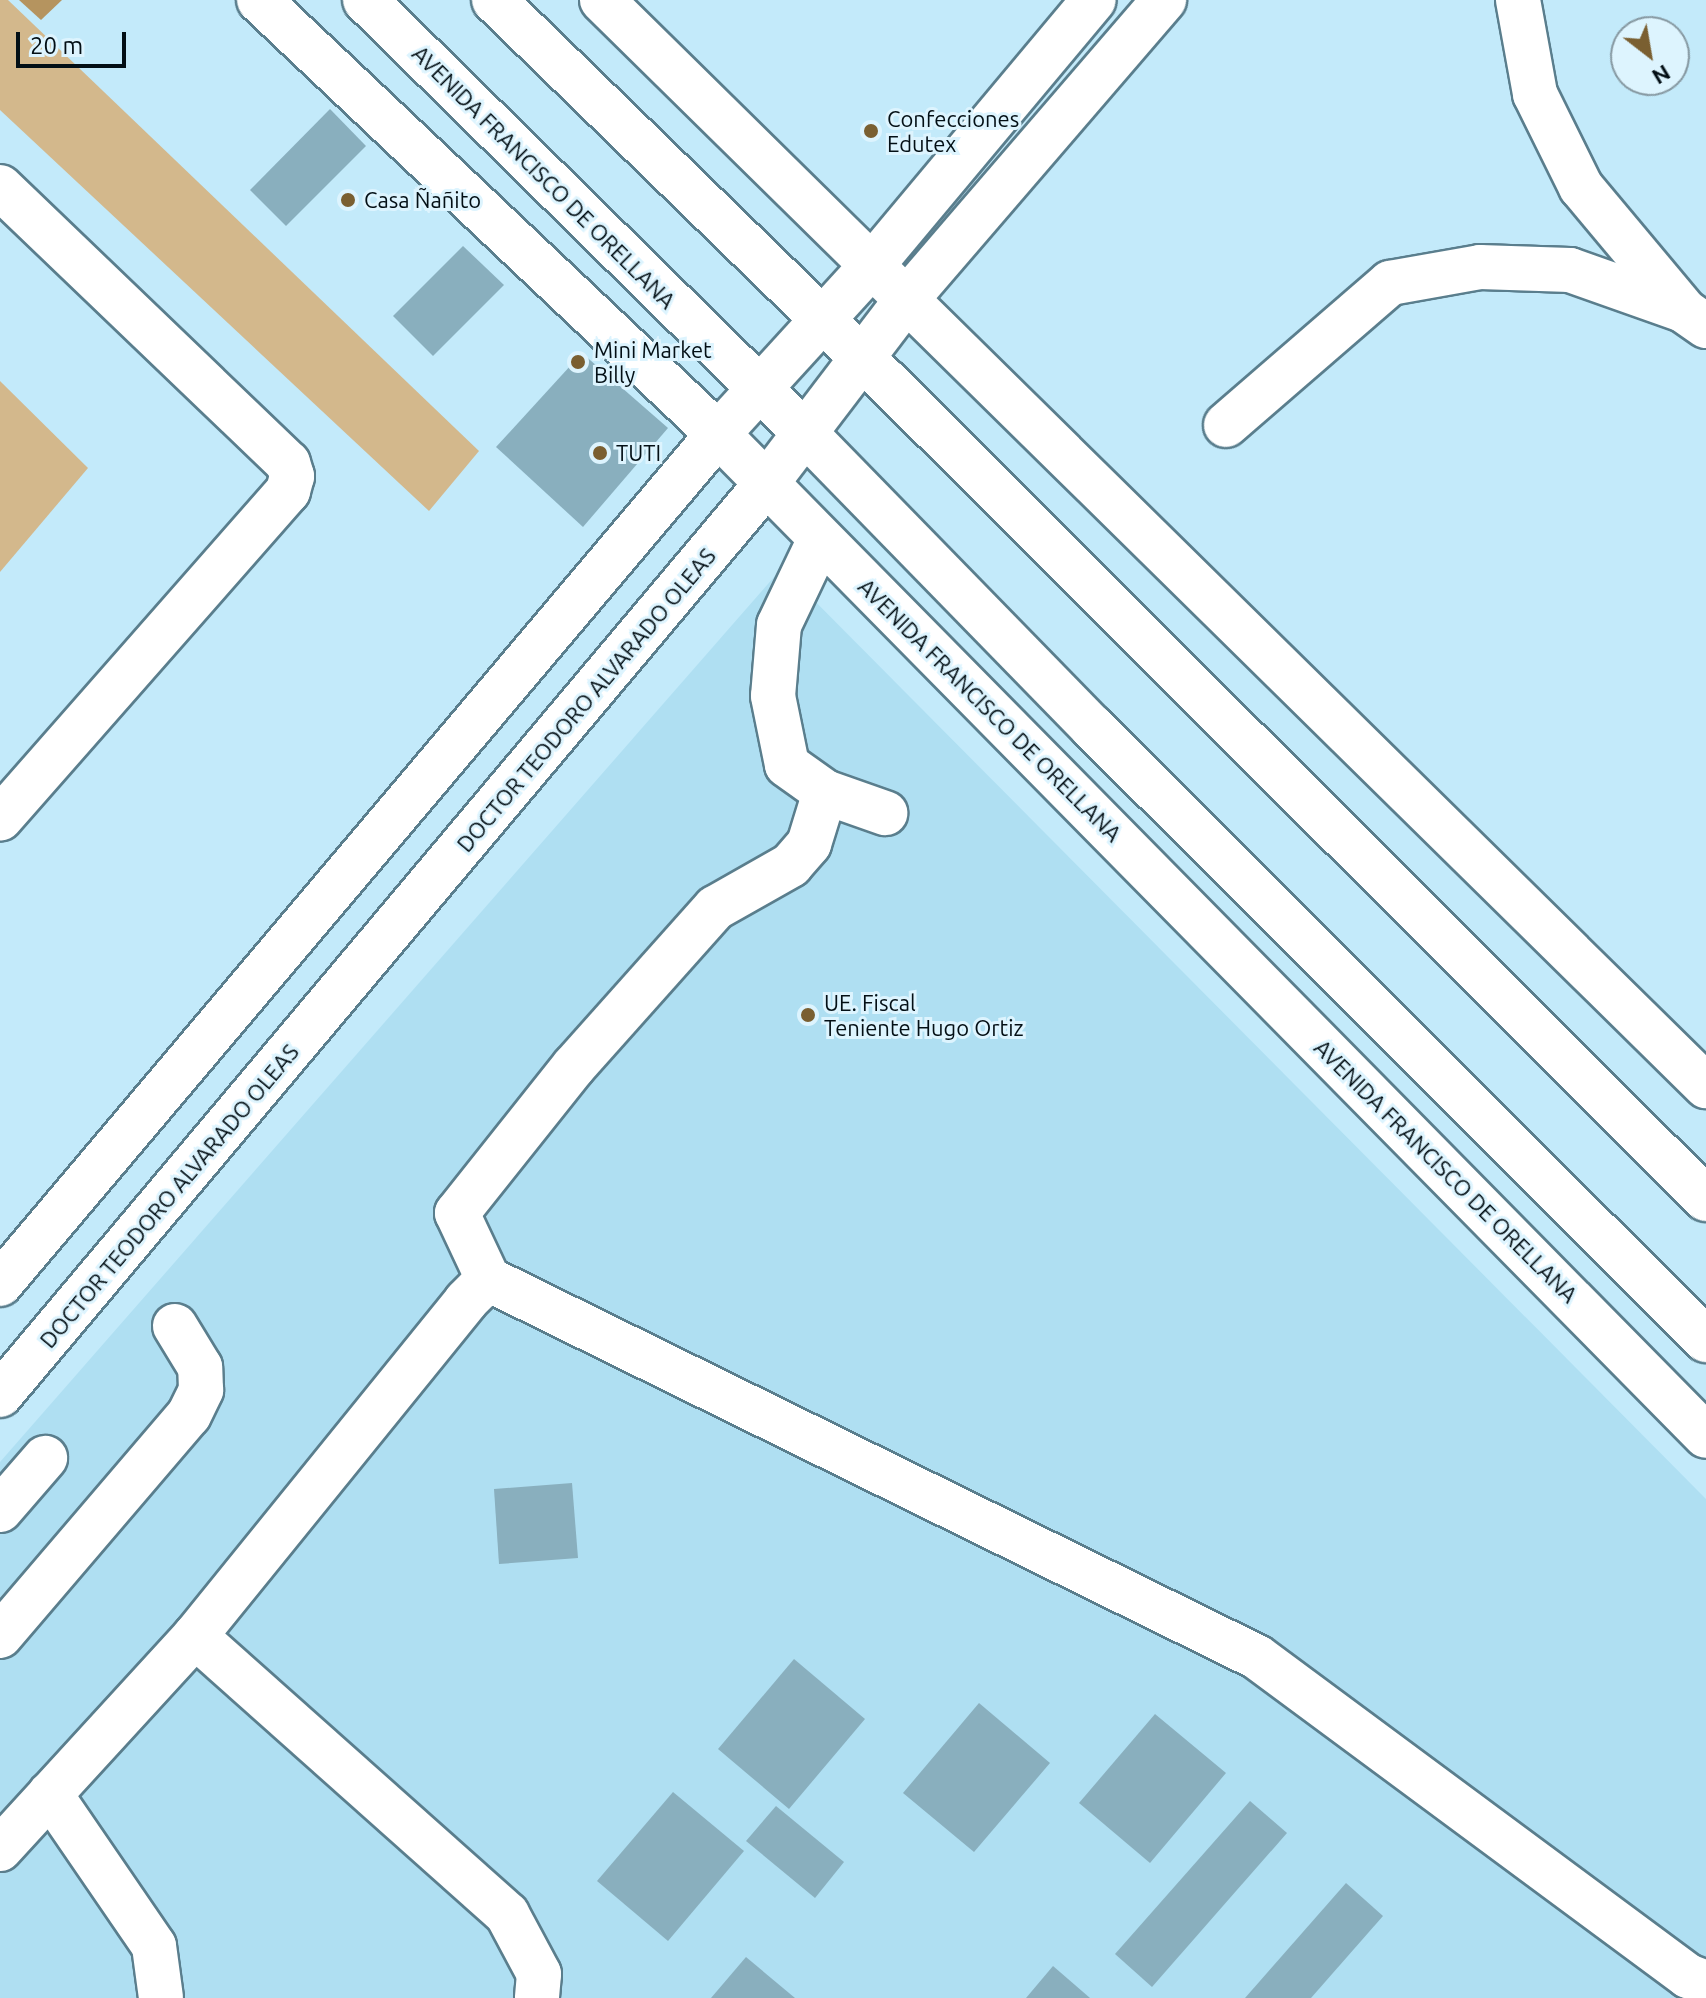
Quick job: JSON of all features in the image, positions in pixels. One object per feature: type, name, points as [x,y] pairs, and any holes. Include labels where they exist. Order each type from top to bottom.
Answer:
[{"type":"main road","name":"AVENIDA FRANCISCO DE ORELLANA","points":[[259,0],[718,434],[1706,1436]]},
{"type":"main road","name":"AVENIDA FRANCISCO DE ORELLANA","points":[[365,0],[804,432],[1092,727],[1706,1340]]},
{"type":"main road","points":[[494,0],[822,318],[1706,1199]]},
{"type":"main road","points":[[602,0],[1347,729],[1706,1086]]},
{"type":"main road","points":[[0,1284],[718,434],[873,264],[1094,0]]},
{"type":"main road","name":"DOCTOR TEODORO ALVARADO OLEAS","points":[[0,1395],[766,484],[906,300],[1164,0]]},
{"type":"main road","points":[[1518,0],[1535,94],[1581,187],[1695,318]]},
{"type":"main road","points":[[0,187],[288,463],[292,476],[288,491],[0,819]]},
{"type":"main road","points":[[1226,425],[1390,283],[1480,267],[1570,270],[1695,318]]},
{"type":"main road","points":[[820,539],[779,625],[773,696],[787,765],[825,792],[885,813]]},
{"type":"main road","points":[[825,792],[809,844],[791,865],[715,908],[574,1066],[457,1213],[488,1279],[1257,1657],[1688,1976],[1706,1983]]},
{"type":"main road","points":[[0,1849],[195,1636],[466,1301],[488,1279]]},
{"type":"main road","points":[[0,1636],[189,1415],[201,1390],[200,1367],[175,1326]]},
{"type":"main road","points":[[0,1510],[45,1458]]},
{"type":"main road","points":[[195,1636],[507,1914],[539,1974],[537,1998]]},
{"type":"main road","points":[[50,1794],[154,1946],[161,1998]]},
{"type":"shaded area","points":[[0,0],[8,0],[479,451],[429,511],[0,110]]},
{"type":"shaded area","points":[[19,0],[62,0],[41,20]]},
{"type":"shaded area","points":[[0,381],[88,468],[0,572]]},
{"type":"shaded area","name":"UE. Fiscal Teniente Hugo Ortiz","points":[[782,568],[1706,1499],[1706,1998],[0,1998],[0,1462]]},
{"type":"building","points":[[330,109],[366,146],[286,226],[250,190]]},
{"type":"building","points":[[463,246],[504,285],[433,356],[393,316]]},
{"type":"building","points":[[582,353],[668,428],[583,527],[496,447]]},
{"type":"building","points":[[572,1483],[578,1558],[499,1564],[494,1489]]},
{"type":"building","points":[[794,1659],[865,1719],[789,1809],[718,1749]]},
{"type":"building","points":[[979,1703],[1050,1763],[974,1852],[903,1793]]},
{"type":"building","points":[[1155,1714],[1226,1773],[1150,1863],[1079,1803]]},
{"type":"building","points":[[673,1792],[744,1851],[668,1941],[597,1881]]},
{"type":"building","points":[[1250,1801],[1287,1833],[1152,1987],[1115,1954]]},
{"type":"building","points":[[776,1806],[844,1862],[815,1898],[746,1841]]},
{"type":"building","points":[[1346,1883],[1383,1916],[1311,1998],[1245,1998]]},
{"type":"building","points":[[746,1957],[795,1998],[711,1998]]},
{"type":"building","points":[[1053,1966],[1090,1998],[1026,1998]]},
{"type":"place","name":"Confecciones Edutex","points":[[871,131]]},
{"type":"place","name":"Casa Ñañito","points":[[348,200]]},
{"type":"place","name":"Mini Market Billy","points":[[578,362]]},
{"type":"place","name":"TUTI","points":[[600,453]]},
{"type":"place","name":"UE. Fiscal Teniente Hugo Ortiz","points":[[808,1015]]}]
